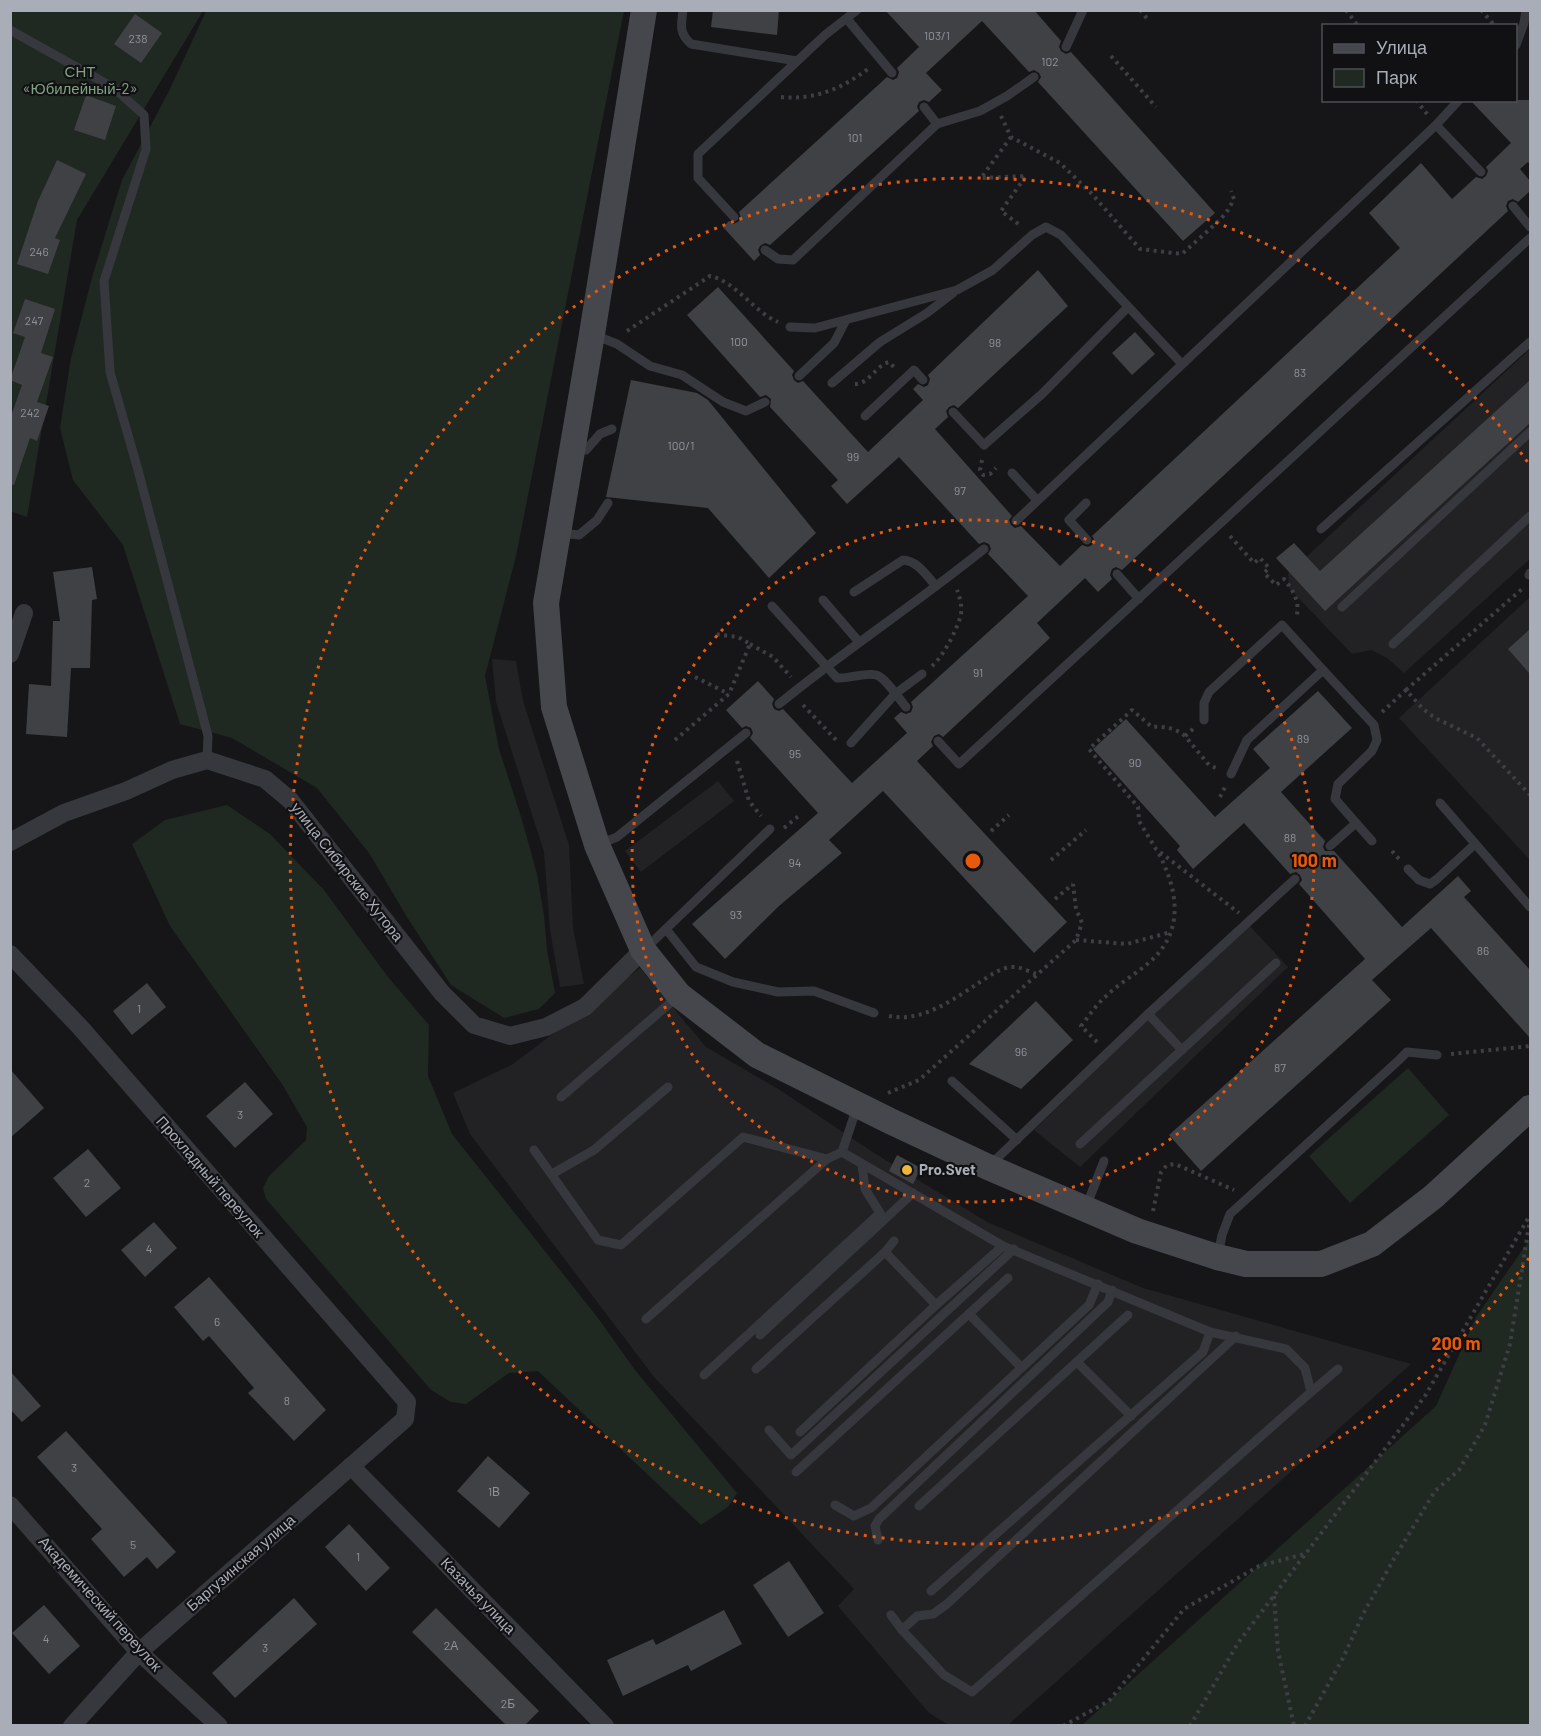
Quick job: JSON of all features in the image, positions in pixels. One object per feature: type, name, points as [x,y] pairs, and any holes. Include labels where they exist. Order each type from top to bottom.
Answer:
[{"type":"street","points":[[644,10],[546,603],[554,707],[597,845],[643,950],[679,995],[758,1055],[988,1167],[1137,1231],[1246,1264],[1321,1264],[1372,1244],[1433,1197],[1530,1108]]},
{"type":"street","points":[[10,654],[24,613]]},
{"type":"street","points":[[10,842],[64,813],[126,791],[172,770],[207,760]]},
{"type":"street","name":"улица Сибирские Хутора","points":[[207,760],[265,779],[290,800],[442,993],[474,1025],[510,1035],[546,1027],[585,1007],[643,950]]},
{"type":"street","name":"Прохладный переулок","points":[[10,954],[80,1027],[407,1402]]},
{"type":"street","name":"Баргузинская улица","points":[[72,1725],[139,1652],[405,1419],[407,1402]]},
{"type":"street","name":"Казачья улица","points":[[351,1466],[605,1725]]},
{"type":"street","name":"Академический переулок","points":[[10,1504],[139,1652],[219,1725]]},
{"type":"lane","points":[[683,10],[681,25],[683,37],[691,44],[798,61]]},
{"type":"lane","points":[[734,217],[699,178],[698,154],[825,35],[857,10]]},
{"type":"lane","points":[[1066,47],[1083,10]]},
{"type":"lane","points":[[1517,40],[1524,23],[1526,10]]},
{"type":"lane","points":[[847,19],[892,73]]},
{"type":"lane","points":[[10,30],[114,88],[144,115],[146,149],[104,281],[110,372],[208,736],[207,760]]},
{"type":"lane","points":[[765,250],[778,259],[793,260],[937,124],[980,111],[1034,77]]},
{"type":"lane","points":[[1016,521],[1436,125],[1457,102]]},
{"type":"lane","points":[[924,107],[937,124]]},
{"type":"lane","points":[[1436,125],[1481,172]]},
{"type":"lane","points":[[1513,206],[1530,227]]},
{"type":"lane","points":[[832,382],[880,342],[927,313],[957,290],[993,270],[1032,235],[1046,227],[1061,235],[1182,364]]},
{"type":"lane","points":[[939,741],[959,764],[1530,238]]},
{"type":"lane","points":[[790,327],[815,328],[957,290]]},
{"type":"lane","points":[[953,412],[984,444],[1042,394],[1128,307]]},
{"type":"lane","points":[[798,376],[834,343],[846,320]]},
{"type":"lane","points":[[592,334],[617,344],[650,366],[682,375],[723,402],[746,411],[765,402]]},
{"type":"lane","points":[[1321,530],[1530,342]]},
{"type":"lane","points":[[866,416],[914,370],[923,380]]},
{"type":"lane","points":[[573,449],[586,450],[600,434],[612,429]]},
{"type":"lane","points":[[1341,607],[1530,432]]},
{"type":"lane","points":[[1012,473],[1037,500]]},
{"type":"lane","points":[[558,533],[579,535],[597,520],[608,503]]},
{"type":"lane","points":[[1086,503],[1069,520],[1087,540]]},
{"type":"lane","points":[[1393,644],[1530,516]]},
{"type":"lane","points":[[779,704],[826,666],[951,576],[984,549]]},
{"type":"lane","points":[[854,592],[903,560],[911,561],[919,566],[936,586]]},
{"type":"lane","points":[[1118,574],[1138,598]]},
{"type":"lane","points":[[822,600],[859,642]]},
{"type":"lane","points":[[772,606],[837,678],[876,674],[906,707]]},
{"type":"lane","points":[[1203,720],[1204,703],[1209,692],[1282,625],[1374,725],[1377,740],[1372,751],[1338,784],[1335,799],[1372,841]]},
{"type":"lane","points":[[1231,774],[1247,740],[1323,670]]},
{"type":"lane","points":[[851,743],[895,694],[922,674]]},
{"type":"lane","points":[[597,845],[616,837],[746,733]]},
{"type":"lane","points":[[1440,803],[1530,907]]},
{"type":"lane","points":[[1329,846],[1356,823]]},
{"type":"lane","points":[[643,950],[770,829]]},
{"type":"lane","points":[[1408,869],[1419,880],[1430,884],[1475,844]]},
{"type":"lane","points":[[988,1167],[1295,879]]},
{"type":"lane","points":[[666,929],[696,967],[733,982],[778,992],[814,991],[874,1012]]},
{"type":"lane","points":[[1080,1144],[1276,963]]},
{"type":"lane","points":[[561,1098],[679,995]]},
{"type":"lane","points":[[1149,1014],[1182,1050]]},
{"type":"lane","points":[[1217,1257],[1230,1214],[1247,1198],[1407,1052],[1437,1055]]},
{"type":"lane","points":[[952,1081],[1017,1140]]},
{"type":"lane","points":[[552,1174],[594,1150],[668,1087]]},
{"type":"lane","points":[[646,1319],[827,1159],[842,1152],[858,1105]]},
{"type":"lane","points":[[534,1150],[598,1240],[621,1245],[743,1137],[827,1159]]},
{"type":"lane","points":[[842,1152],[1003,1245],[1210,1332],[1286,1349],[1305,1368],[1311,1392]]},
{"type":"lane","points":[[1085,1209],[1104,1161]]},
{"type":"lane","points":[[704,1375],[880,1214],[865,1189],[862,1164]]},
{"type":"lane","points":[[760,1335],[913,1193]]},
{"type":"lane","points":[[756,1369],[885,1252],[894,1241]]},
{"type":"lane","points":[[800,1432],[1003,1245]]},
{"type":"lane","points":[[769,1431],[790,1455],[1014,1249]]},
{"type":"lane","points":[[885,1252],[936,1305]]},
{"type":"lane","points":[[796,1472],[1008,1278]]},
{"type":"lane","points":[[835,1505],[854,1516],[871,1508],[1089,1305],[1098,1284]]},
{"type":"lane","points":[[878,1540],[875,1526],[879,1519],[1108,1302],[1112,1290]]},
{"type":"lane","points":[[969,1314],[1021,1367]]},
{"type":"lane","points":[[920,1506],[1128,1315]]},
{"type":"lane","points":[[931,1591],[1203,1352],[1210,1332]]},
{"type":"lane","points":[[902,1630],[917,1616],[933,1614],[947,1604],[1236,1336]]},
{"type":"lane","points":[[1077,1362],[1131,1416]]},
{"type":"lane","points":[[891,1615],[944,1675],[972,1692],[1338,1369]]},
{"type":"path","points":[[1140,10],[1149,21]]},
{"type":"path","points":[[1346,10],[1356,24]]},
{"type":"path","points":[[1481,10],[1493,24]]},
{"type":"path","points":[[1111,56],[1156,107]]},
{"type":"path","points":[[762,94],[784,98],[818,95],[845,86],[880,58]]},
{"type":"path","points":[[996,102],[1011,137],[1060,163],[1092,194],[1140,249],[1182,254],[1228,210],[1234,199],[1232,191]]},
{"type":"path","points":[[1011,137],[981,178],[1026,176],[1000,211],[1032,235]]},
{"type":"path","points":[[617,344],[629,328],[710,276],[723,279],[750,304],[774,321],[790,327]]},
{"type":"path","points":[[865,381],[880,366]]},
{"type":"path","points":[[984,444],[980,470],[983,475],[992,472]]},
{"type":"path","points":[[1231,538],[1254,563],[1260,558],[1269,568],[1264,573],[1276,585],[1284,579],[1292,590],[1299,611],[1294,625],[1288,631]]},
{"type":"path","points":[[937,662],[957,627],[961,615],[962,605],[951,576]]},
{"type":"path","points":[[1371,722],[1521,588],[1526,589]]},
{"type":"path","points":[[714,634],[738,637],[774,657],[796,690],[839,743]]},
{"type":"path","points":[[675,740],[729,693],[750,644]]},
{"type":"path","points":[[695,677],[729,693]]},
{"type":"path","points":[[1406,690],[1423,709],[1435,718],[1477,738],[1530,795]]},
{"type":"path","points":[[1107,1053],[1081,1026],[1105,997],[1153,960],[1169,941],[1176,916],[1169,874],[1139,821],[1138,807],[1089,749],[1132,710],[1152,727],[1163,726],[1177,730],[1185,736],[1209,765]]},
{"type":"path","points":[[1185,736],[1203,720]]},
{"type":"path","points":[[733,744],[749,801],[763,818]]},
{"type":"path","points":[[991,831],[1009,815]]},
{"type":"path","points":[[1051,860],[1086,830]]},
{"type":"path","points":[[1156,849],[1249,921]]},
{"type":"path","points":[[882,1096],[919,1080],[1076,940],[1082,923],[1076,909],[1073,884],[1055,899]]},
{"type":"path","points":[[1076,940],[1127,944],[1171,932]]},
{"type":"path","points":[[874,1012],[902,1019],[923,1014],[953,999],[998,970],[1016,967],[1037,974]]},
{"type":"path","points":[[1437,1055],[1530,1046]]},
{"type":"path","points":[[1153,1211],[1161,1172],[1167,1165],[1175,1164],[1228,1187],[1247,1198]]},
{"type":"path","points":[[1190,1725],[1238,1643],[1425,1396],[1530,1216]]},
{"type":"path","points":[[1305,1725],[1343,1658],[1363,1614],[1395,1557],[1435,1491],[1459,1470],[1485,1425],[1510,1344],[1530,1216]]},
{"type":"path","points":[[1063,1725],[1109,1701],[1184,1609],[1259,1566],[1305,1554]]},
{"type":"path","points":[[1274,1594],[1278,1651],[1294,1725]]},
{"type":"shaded area","points":[[1530,349],[1530,559],[1404,673],[1387,658],[1371,650],[1352,654],[1289,588],[1288,574]]},
{"type":"shaded area","points":[[1529,598],[1530,600],[1530,860],[1399,718]]},
{"type":"shaded area","points":[[492,659],[516,661],[523,701],[569,845],[573,928],[584,984],[560,987],[550,930],[544,852],[496,702]]},
{"type":"shaded area","points":[[718,781],[734,801],[641,872],[625,851]]},
{"type":"shaded area","points":[[1247,923],[1288,967],[1080,1167],[1034,1130]]},
{"type":"shaded area","points":[[640,968],[706,1047],[780,1090],[871,1151],[987,1222],[1143,1288],[1411,1364],[1008,1725],[948,1725],[928,1712],[838,1606],[854,1589],[654,1377],[470,1134],[453,1093],[513,1064]]},
{"type":"green space","name":"СНТ «Юбилейный-2»","points":[[10,11],[203,11],[77,220],[27,517],[10,511]]},
{"type":"green space","points":[[206,11],[624,11],[516,556],[485,676],[499,749],[537,874],[544,915],[547,950],[555,993],[539,1009],[504,1018],[451,985],[369,853],[317,788],[232,738],[180,724],[123,545],[73,480],[60,428],[71,358],[93,274],[122,180],[169,91]]},
{"type":"green space","points":[[227,805],[270,834],[324,890],[388,977],[429,1025],[428,1076],[452,1134],[598,1318],[635,1370],[737,1493],[728,1507],[701,1525],[538,1371],[509,1373],[466,1404],[451,1402],[431,1390],[266,1199],[263,1188],[269,1176],[306,1140],[307,1127],[282,1084],[170,926],[132,844],[165,820]]},
{"type":"green space","points":[[1408,1068],[1449,1115],[1350,1203],[1309,1156]]},
{"type":"green space","points":[[1530,1239],[1530,1725],[1082,1725],[1436,1406],[1476,1317]]},
{"type":"building","points":[[713,10],[779,10],[777,35],[711,27]]},
{"type":"building","points":[[885,10],[1034,10],[1061,41],[1059,47],[1061,51],[1066,54],[1071,52],[1215,213],[1183,241],[1038,82],[1041,77],[1039,73],[1034,70],[1029,72],[982,21],[926,73],[942,90],[929,102],[924,100],[919,102],[917,107],[919,111],[770,245],[765,243],[760,246],[758,250],[760,255],[754,261],[723,227],[729,221],[733,224],[738,222],[741,218],[739,212],[887,77],[893,80],[897,78],[899,72],[897,68],[919,47]]},
{"type":"building","points":[[135,14],[162,33],[141,63],[114,44]]},
{"type":"building","points":[[86,95],[116,106],[105,140],[74,130]]},
{"type":"building","points":[[1530,100],[1530,164],[1528,162],[1520,169],[1530,181],[1530,191],[1518,202],[1513,199],[1508,201],[1506,206],[1508,211],[1122,570],[1116,567],[1112,569],[1110,575],[1112,579],[1098,592],[1085,578],[1037,623],[1050,638],[943,737],[939,734],[934,736],[931,742],[933,746],[917,761],[1067,922],[1034,953],[883,791],[829,840],[842,853],[779,906],[725,959],[692,924],[818,813],[750,738],[753,733],[751,728],[746,726],[742,728],[726,710],[758,681],[774,699],[772,704],[774,709],[779,711],[783,709],[852,783],[907,733],[894,718],[901,712],[906,714],[911,712],[913,707],[911,702],[1028,596],[988,554],[991,549],[989,544],[984,542],[979,544],[899,457],[847,504],[831,486],[838,480],[770,407],[771,399],[766,395],[760,397],[687,315],[718,287],[794,371],[792,375],[794,380],[798,383],[803,381],[868,452],[923,400],[913,389],[918,384],[924,387],[928,385],[930,379],[928,375],[1038,270],[1068,306],[958,408],[954,405],[949,407],[946,411],[948,417],[935,429],[1012,516],[1009,520],[1011,525],[1015,528],[1021,526],[1060,566],[1082,545],[1088,547],[1092,545],[1094,539],[1092,536],[1400,248],[1369,213],[1421,163],[1452,199],[1476,177],[1482,179],[1486,176],[1488,171],[1486,167],[1511,143],[1472,102]]},
{"type":"building","points":[[57,160],[86,174],[55,238],[60,240],[48,274],[17,264],[38,201]]},
{"type":"building","points":[[25,299],[55,309],[41,353],[53,357],[37,402],[49,406],[37,441],[30,438],[14,485],[10,484],[10,419],[22,385],[10,380],[25,337],[13,333]]},
{"type":"building","points":[[1135,332],[1155,354],[1132,375],[1112,353]]},
{"type":"building","points":[[631,380],[697,393],[708,400],[816,533],[769,578],[708,508],[606,497]]},
{"type":"building","points":[[1530,380],[1530,423],[1325,611],[1276,558],[1294,543],[1320,571]]},
{"type":"building","points":[[92,567],[97,599],[92,600],[90,668],[71,668],[67,737],[26,734],[29,684],[51,686],[53,621],[60,621],[53,572]]},
{"type":"building","points":[[1530,629],[1530,674],[1508,649]]},
{"type":"building","points":[[1318,691],[1352,728],[1281,792],[1325,841],[1323,847],[1325,851],[1334,851],[1402,927],[1458,876],[1471,891],[1464,897],[1530,970],[1530,1038],[1431,928],[1372,980],[1391,1000],[1201,1171],[1169,1135],[1365,959],[1299,884],[1302,880],[1300,875],[1296,872],[1290,874],[1244,823],[1193,869],[1177,850],[1180,846],[1093,749],[1126,719],[1215,817],[1270,768],[1253,749]]},
{"type":"building","points":[[147,983],[166,1007],[132,1035],[113,1011]]},
{"type":"building","points":[[1036,1001],[1073,1040],[1021,1089],[969,1064]]},
{"type":"building","points":[[10,1069],[44,1108],[10,1138]]},
{"type":"building","points":[[245,1082],[273,1114],[235,1148],[206,1116]]},
{"type":"building","points":[[88,1149],[121,1188],[86,1217],[53,1178]]},
{"type":"building","points":[[897,1155],[921,1168],[913,1184],[889,1171]]},
{"type":"building","points":[[154,1222],[177,1248],[145,1277],[121,1250]]},
{"type":"building","points":[[209,1277],[326,1410],[294,1441],[248,1393],[254,1388],[209,1336],[203,1341],[174,1307]]},
{"type":"building","points":[[10,1371],[41,1406],[22,1422],[10,1409]]},
{"type":"building","points":[[66,1431],[176,1552],[157,1569],[147,1557],[124,1577],[91,1539],[102,1529],[37,1457]]},
{"type":"building","points":[[488,1456],[530,1493],[499,1528],[457,1491]]},
{"type":"building","points":[[349,1524],[390,1568],[366,1591],[325,1547]]},
{"type":"building","points":[[789,1561],[824,1613],[788,1637],[753,1585]]},
{"type":"building","points":[[294,1598],[317,1624],[235,1698],[212,1673]]},
{"type":"building","points":[[44,1605],[80,1646],[49,1674],[12,1633]]},
{"type":"building","points":[[436,1608],[539,1711],[525,1725],[506,1725],[412,1632]]},
{"type":"building","points":[[724,1610],[742,1644],[691,1671],[688,1665],[623,1696],[607,1660],[653,1639],[656,1645]]},
{"type":"place","name":"Pro.Svet","points":[[907,1170]]}]
